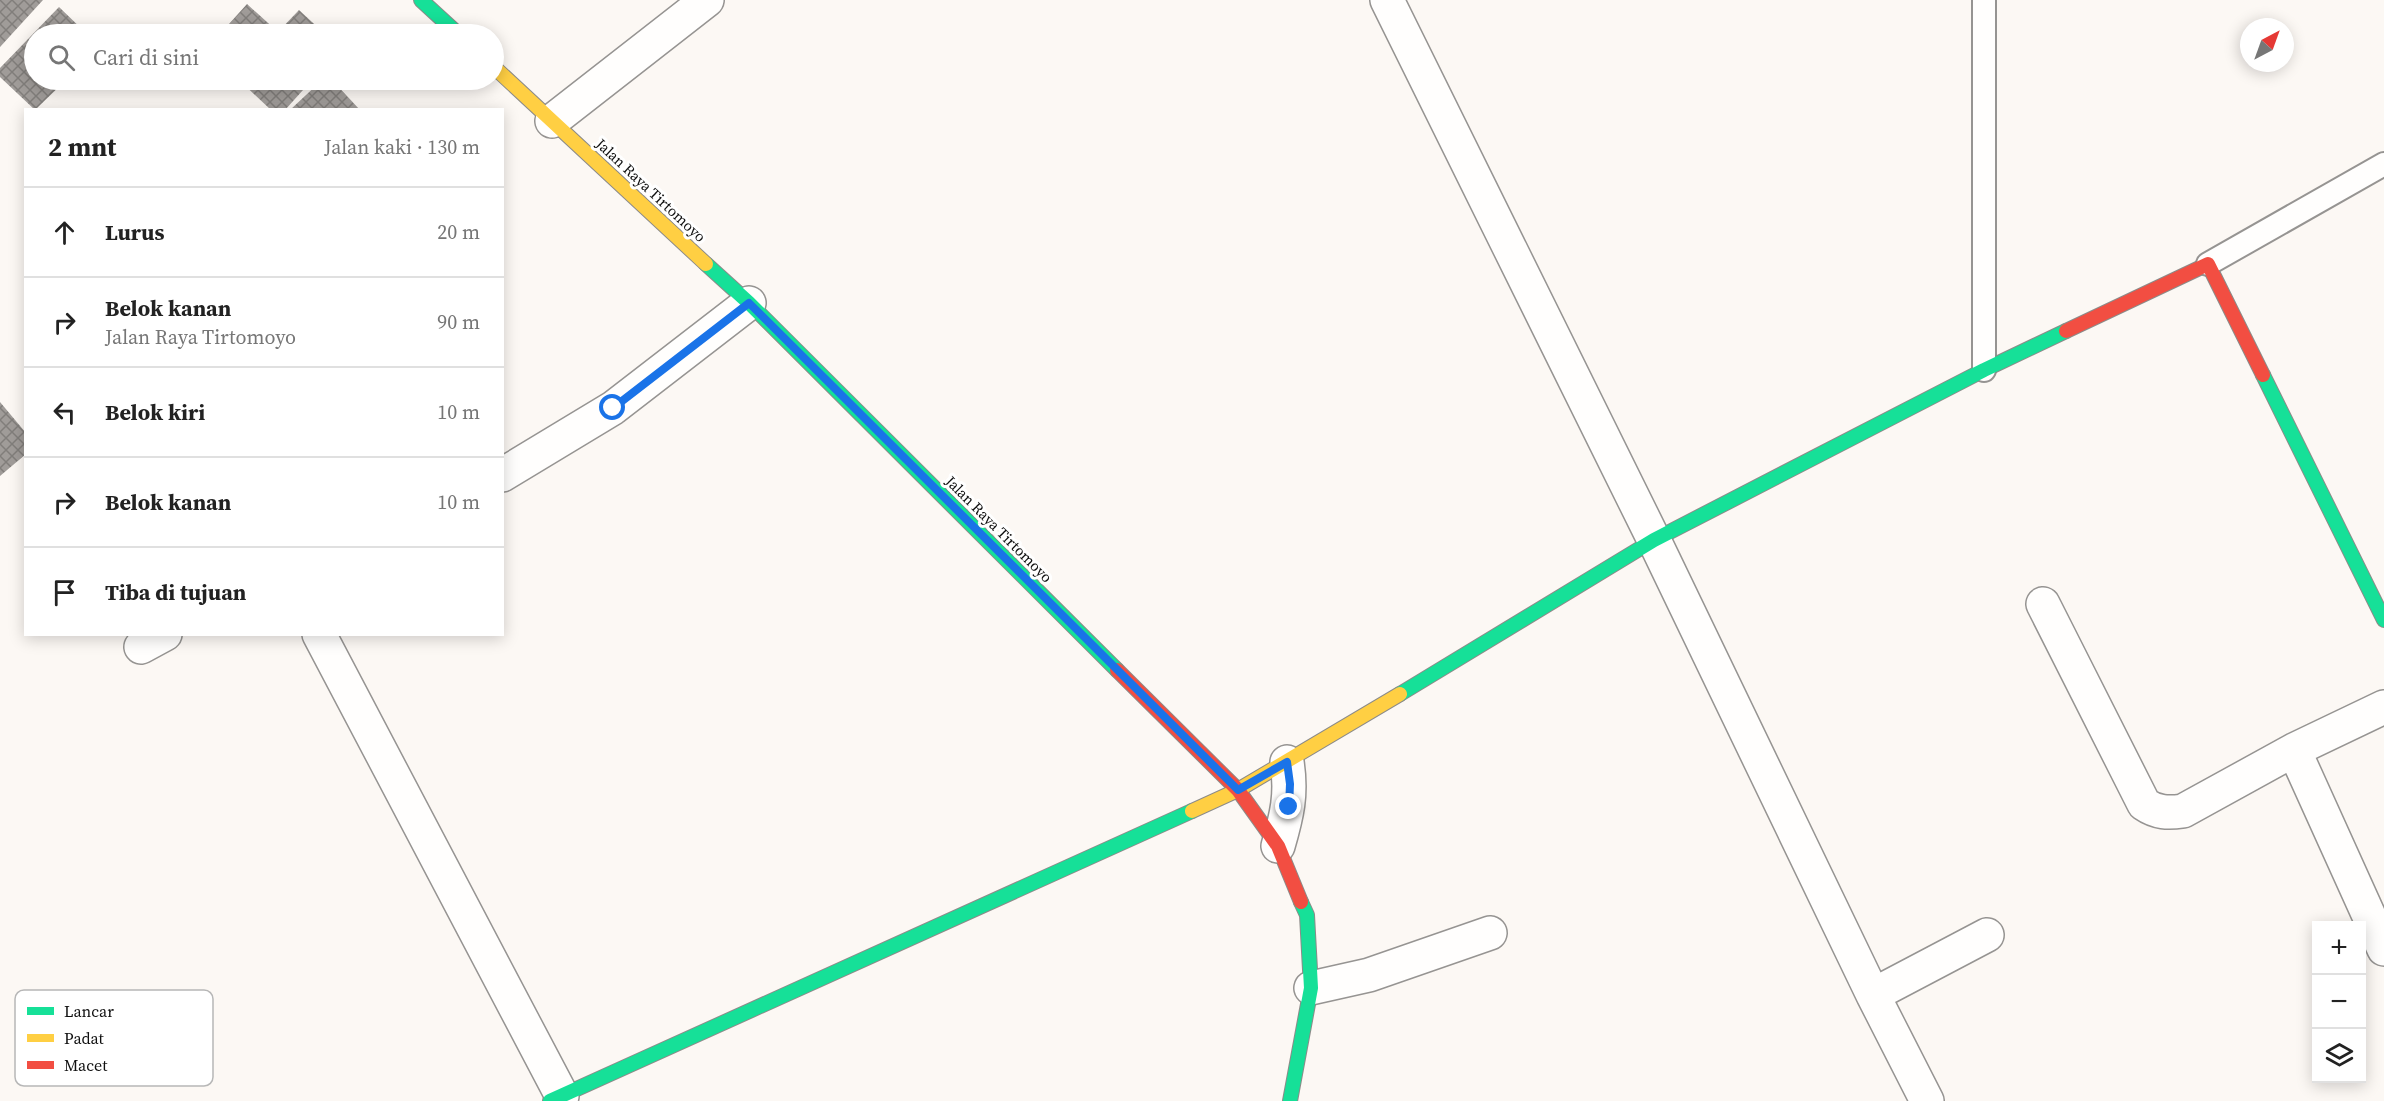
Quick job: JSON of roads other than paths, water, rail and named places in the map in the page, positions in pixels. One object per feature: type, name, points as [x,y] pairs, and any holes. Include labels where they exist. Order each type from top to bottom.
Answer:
[{"type":"street","points":[[421,0],[447,24]]},
{"type":"street","points":[[552,121],[707,0]]},
{"type":"street","points":[[1387,0],[1654,540],[1873,995],[1927,1101]]},
{"type":"street","name":"Jalan Raya Tirtomoyo","points":[[504,76],[749,303],[1238,790],[1278,846],[1307,915],[1311,988],[1290,1101]]},
{"type":"street","points":[[320,636],[556,1098],[1238,790],[1654,540],[1984,370],[2208,264],[2384,620]]},
{"type":"street","points":[[504,474],[613,408],[749,303]]},
{"type":"street","points":[[2043,604],[2144,804],[2153,811],[2168,813],[2183,811],[2294,750],[2384,707]]},
{"type":"street","points":[[2294,750],[2384,949]]},
{"type":"street","points":[[1278,846],[1289,807],[1290,784],[1287,762]]},
{"type":"street","points":[[1311,988],[1369,975],[1490,933]]},
{"type":"street","points":[[1873,995],[1987,935]]},
{"type":"lane","points":[[1984,0],[1984,370]]},
{"type":"lane","points":[[2208,264],[2384,164]]}]
